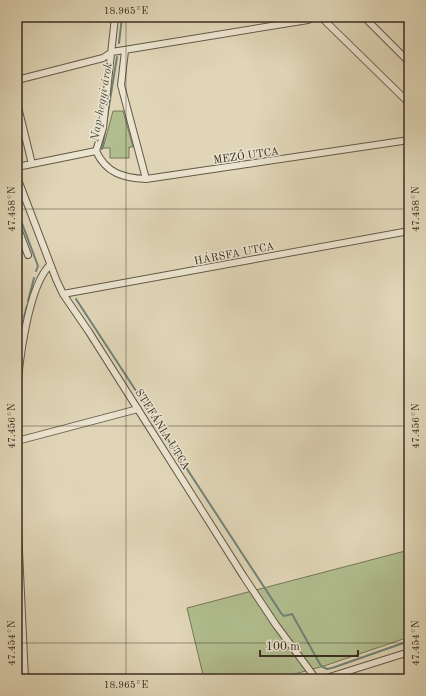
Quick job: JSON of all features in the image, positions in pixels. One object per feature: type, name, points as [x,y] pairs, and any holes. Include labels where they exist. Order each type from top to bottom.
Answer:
[{"type":"street","points":[[17,167],[96,151],[103,128],[115,17]]},
{"type":"street","points":[[17,80],[103,58],[112,52],[308,20],[313,17]]},
{"type":"street","points":[[321,17],[409,103]]},
{"type":"street","points":[[364,17],[409,62]]},
{"type":"street","points":[[125,51],[121,85],[146,180]]},
{"type":"street","points":[[17,103],[32,164]]},
{"type":"street","name":"MEZŐ UTCA","points":[[96,151],[100,158],[114,173],[122,177],[146,180],[409,140]]},
{"type":"street","name":"STEFÁNIA UTCA","points":[[17,176],[50,265],[63,294],[272,619],[316,679]]},
{"type":"street","points":[[17,226],[28,254]]},
{"type":"street","name":"HÁRSFA UTCA","points":[[63,294],[409,231]]},
{"type":"street","points":[[17,398],[19,353],[40,280],[44,271],[50,265]]},
{"type":"street","points":[[17,441],[138,409]]},
{"type":"street","points":[[17,509],[25,679]]},
{"type":"street","points":[[323,679],[409,652]]},
{"type":"green space","points":[[113,111],[123,111],[133,147],[129,147],[129,158],[110,158],[110,148],[103,148]]},
{"type":"green space","points":[[409,550],[409,637],[324,666],[276,679],[204,679],[187,608]]},
{"type":"waterway","name":"Nap-hegyi árok","points":[[119,43],[122,17]]},
{"type":"waterway","name":"Nap-hegyi árok","points":[[102,149],[117,57]]},
{"type":"waterway","points":[[17,210],[38,266],[36,271]]},
{"type":"waterway","points":[[28,301],[34,278]]},
{"type":"waterway","points":[[76,299],[281,613],[284,616],[292,614],[321,666],[327,669],[332,668],[409,641]]},
{"type":"waterway","points":[[24,317],[27,306]]},
{"type":"waterway","points":[[19,335],[22,322]]},
{"type":"waterway","points":[[17,615],[17,625]]},
{"type":"waterway","points":[[18,636],[18,643]]},
{"type":"waterway","points":[[18,645],[19,667]]}]
